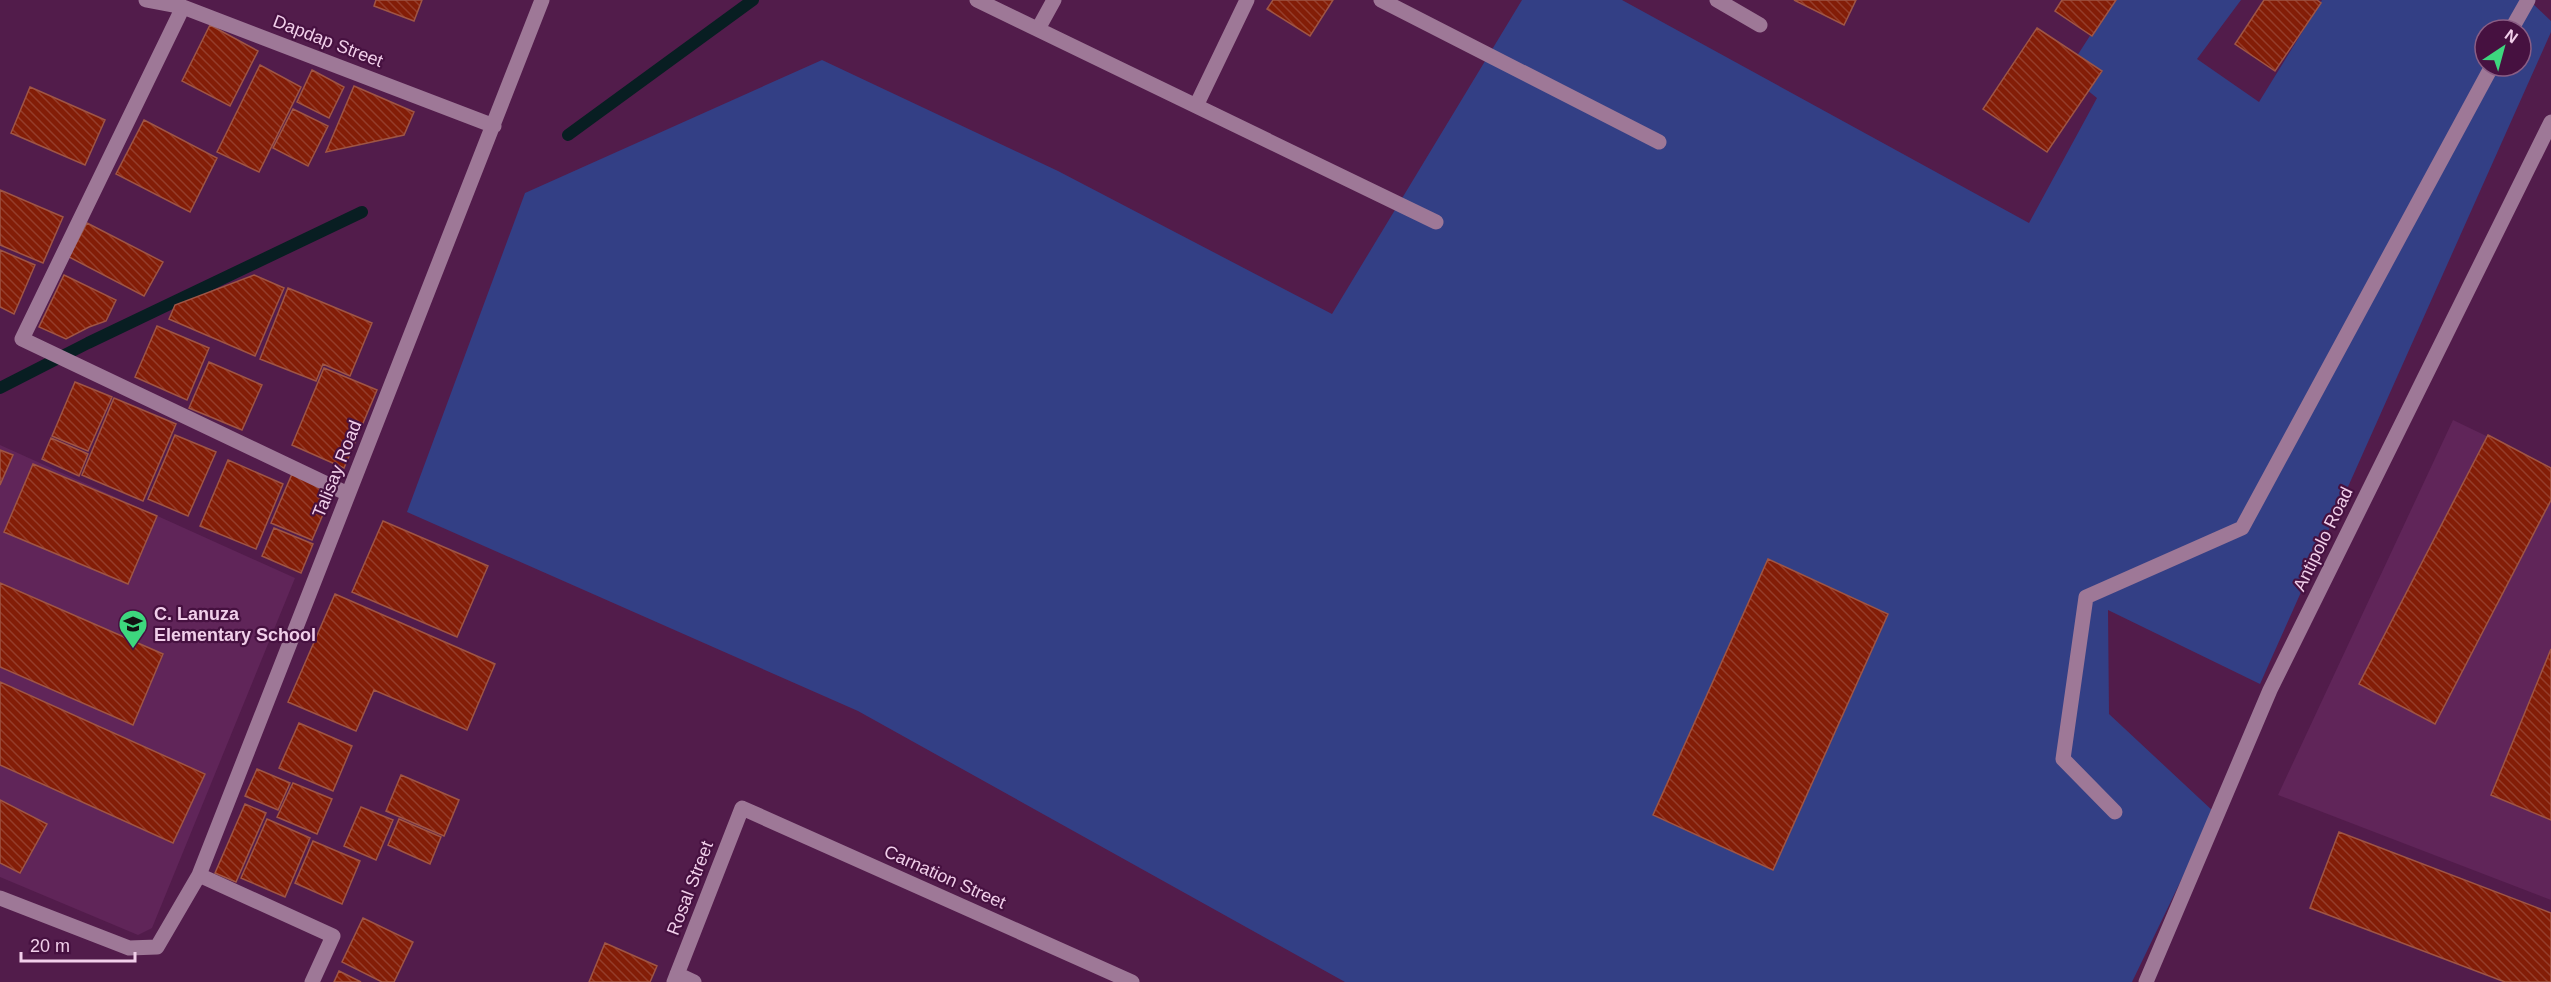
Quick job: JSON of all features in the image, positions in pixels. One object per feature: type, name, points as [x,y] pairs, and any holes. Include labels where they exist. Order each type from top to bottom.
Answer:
[{"type":"street","name":"Dapdap Street","points":[[146,0],[183,7],[494,126]]},
{"type":"street","name":"Talisay Road","points":[[0,898],[129,948],[157,947],[199,876],[542,0]]},
{"type":"street","points":[[978,0],[1436,222]]},
{"type":"street","points":[[1038,29],[1053,0]]},
{"type":"street","points":[[1196,106],[1247,0]]},
{"type":"street","points":[[1381,0],[1659,142]]},
{"type":"street","points":[[1717,0],[1760,25]]},
{"type":"street","points":[[2518,18],[2528,0]]},
{"type":"street","points":[[183,7],[22,339],[348,494]]},
{"type":"street","points":[[2115,812],[2063,759],[2086,597],[2242,528],[2486,78]]},
{"type":"street","name":"Antipolo Road","points":[[2146,982],[2270,690],[2551,122]]},
{"type":"street","name":"Rosal Street","points":[[676,978],[742,808]]},
{"type":"street","name":"Carnation Street","points":[[742,808],[1132,982]]},
{"type":"street","points":[[199,876],[333,936],[312,982]]},
{"type":"street","points":[[676,978],[694,982]]},
{"type":"shaded area","points":[[1522,0],[1622,0],[2029,223],[2097,98],[2066,73],[2113,0],[2241,0],[2197,59],[2259,102],[2322,0],[2529,0],[2551,21],[2551,32],[2533,72],[2533,18],[2473,18],[2473,78],[2530,78],[2260,684],[2108,610],[2109,714],[2214,812],[2132,982],[1345,982],[858,711],[407,512],[525,193],[822,60],[1058,171],[1332,314]]},
{"type":"shaded area","points":[[2453,420],[2551,467],[2551,900],[2278,795]]},
{"type":"shaded area","name":"C. Lanuza Elementary School","points":[[0,445],[295,578],[152,928],[138,935],[0,877]]},
{"type":"building","points":[[376,0],[422,0],[414,21],[374,6]]},
{"type":"building","points":[[1273,0],[1333,0],[1310,36],[1267,9]]},
{"type":"building","points":[[1794,0],[1856,0],[1844,25]]},
{"type":"building","points":[[2062,0],[2116,0],[2092,36],[2055,11]]},
{"type":"building","points":[[2264,0],[2317,0],[2321,3],[2275,71],[2235,44]]},
{"type":"building","points":[[210,25],[258,51],[230,106],[182,81]]},
{"type":"building","points":[[2037,28],[2102,71],[2047,152],[1983,109]]},
{"type":"building","points":[[260,65],[301,87],[259,172],[217,152]]},
{"type":"building","points":[[312,70],[344,87],[329,118],[297,102]]},
{"type":"building","points":[[354,86],[414,112],[404,135],[326,152]]},
{"type":"building","points":[[30,87],[105,120],[85,165],[11,133]]},
{"type":"building","points":[[293,109],[328,126],[308,166],[273,148]]},
{"type":"building","points":[[144,120],[217,158],[190,212],[116,174]]},
{"type":"building","points":[[0,190],[63,217],[43,263],[0,245]]},
{"type":"building","points":[[87,223],[163,262],[144,296],[69,257]]},
{"type":"building","points":[[0,250],[35,265],[14,314],[0,307]]},
{"type":"building","points":[[64,275],[116,300],[106,321],[66,339],[39,327]]},
{"type":"building","points":[[254,275],[284,288],[255,356],[169,319],[175,305]]},
{"type":"building","points":[[288,288],[372,323],[350,376],[323,364],[316,381],[260,359]]},
{"type":"building","points":[[157,326],[209,348],[187,400],[135,377]]},
{"type":"building","points":[[209,362],[262,385],[242,430],[189,408]]},
{"type":"building","points":[[324,368],[377,390],[344,468],[292,445]]},
{"type":"building","points":[[75,382],[112,397],[88,451],[52,436]]},
{"type":"building","points":[[114,398],[176,424],[143,501],[82,475]]},
{"type":"building","points":[[175,435],[216,452],[188,516],[148,499]]},
{"type":"building","points":[[2488,435],[2551,468],[2551,500],[2435,724],[2359,684]]},
{"type":"building","points":[[51,438],[88,454],[79,476],[42,459]]},
{"type":"building","points":[[0,450],[13,455],[0,485]]},
{"type":"building","points":[[228,460],[283,484],[256,549],[200,526]]},
{"type":"building","points":[[33,464],[157,516],[128,584],[4,532]]},
{"type":"building","points":[[292,474],[333,491],[312,540],[271,523]]},
{"type":"building","points":[[383,521],[488,566],[457,637],[352,592]]},
{"type":"building","points":[[274,528],[313,544],[301,573],[262,556]]},
{"type":"building","points":[[1768,559],[1888,614],[1773,870],[1653,815]]},
{"type":"building","points":[[0,583],[163,654],[133,725],[0,667]]},
{"type":"building","points":[[335,594],[495,664],[467,730],[374,690],[356,731],[288,702]]},
{"type":"building","points":[[2551,649],[2551,820],[2491,795]]},
{"type":"building","points":[[0,682],[205,774],[173,843],[0,765]]},
{"type":"building","points":[[299,723],[352,746],[333,791],[279,768]]},
{"type":"building","points":[[257,769],[290,783],[278,810],[245,796]]},
{"type":"building","points":[[401,775],[459,800],[444,836],[386,811]]},
{"type":"building","points":[[293,783],[332,799],[317,834],[277,817]]},
{"type":"building","points":[[0,800],[47,824],[20,873],[0,863]]},
{"type":"building","points":[[245,804],[266,813],[236,882],[215,873]]},
{"type":"building","points":[[361,807],[393,820],[376,860],[344,846]]},
{"type":"building","points":[[267,819],[310,838],[285,897],[241,878]]},
{"type":"building","points":[[399,819],[441,837],[430,864],[388,845]]},
{"type":"building","points":[[2339,832],[2551,913],[2551,982],[2505,982],[2310,908]]},
{"type":"building","points":[[313,841],[360,861],[342,904],[295,883]]},
{"type":"building","points":[[363,918],[413,942],[394,982],[382,982],[342,962]]},
{"type":"building","points":[[605,943],[657,966],[650,982],[589,982]]},
{"type":"building","points":[[339,971],[361,982],[334,982]]},
{"type":"waterway","points":[[568,135],[753,0]]},
{"type":"waterway","points":[[0,388],[88,343],[362,212]]},
{"type":"place","name":"C. Lanuza Elementary School","points":[[133,650]]}]
